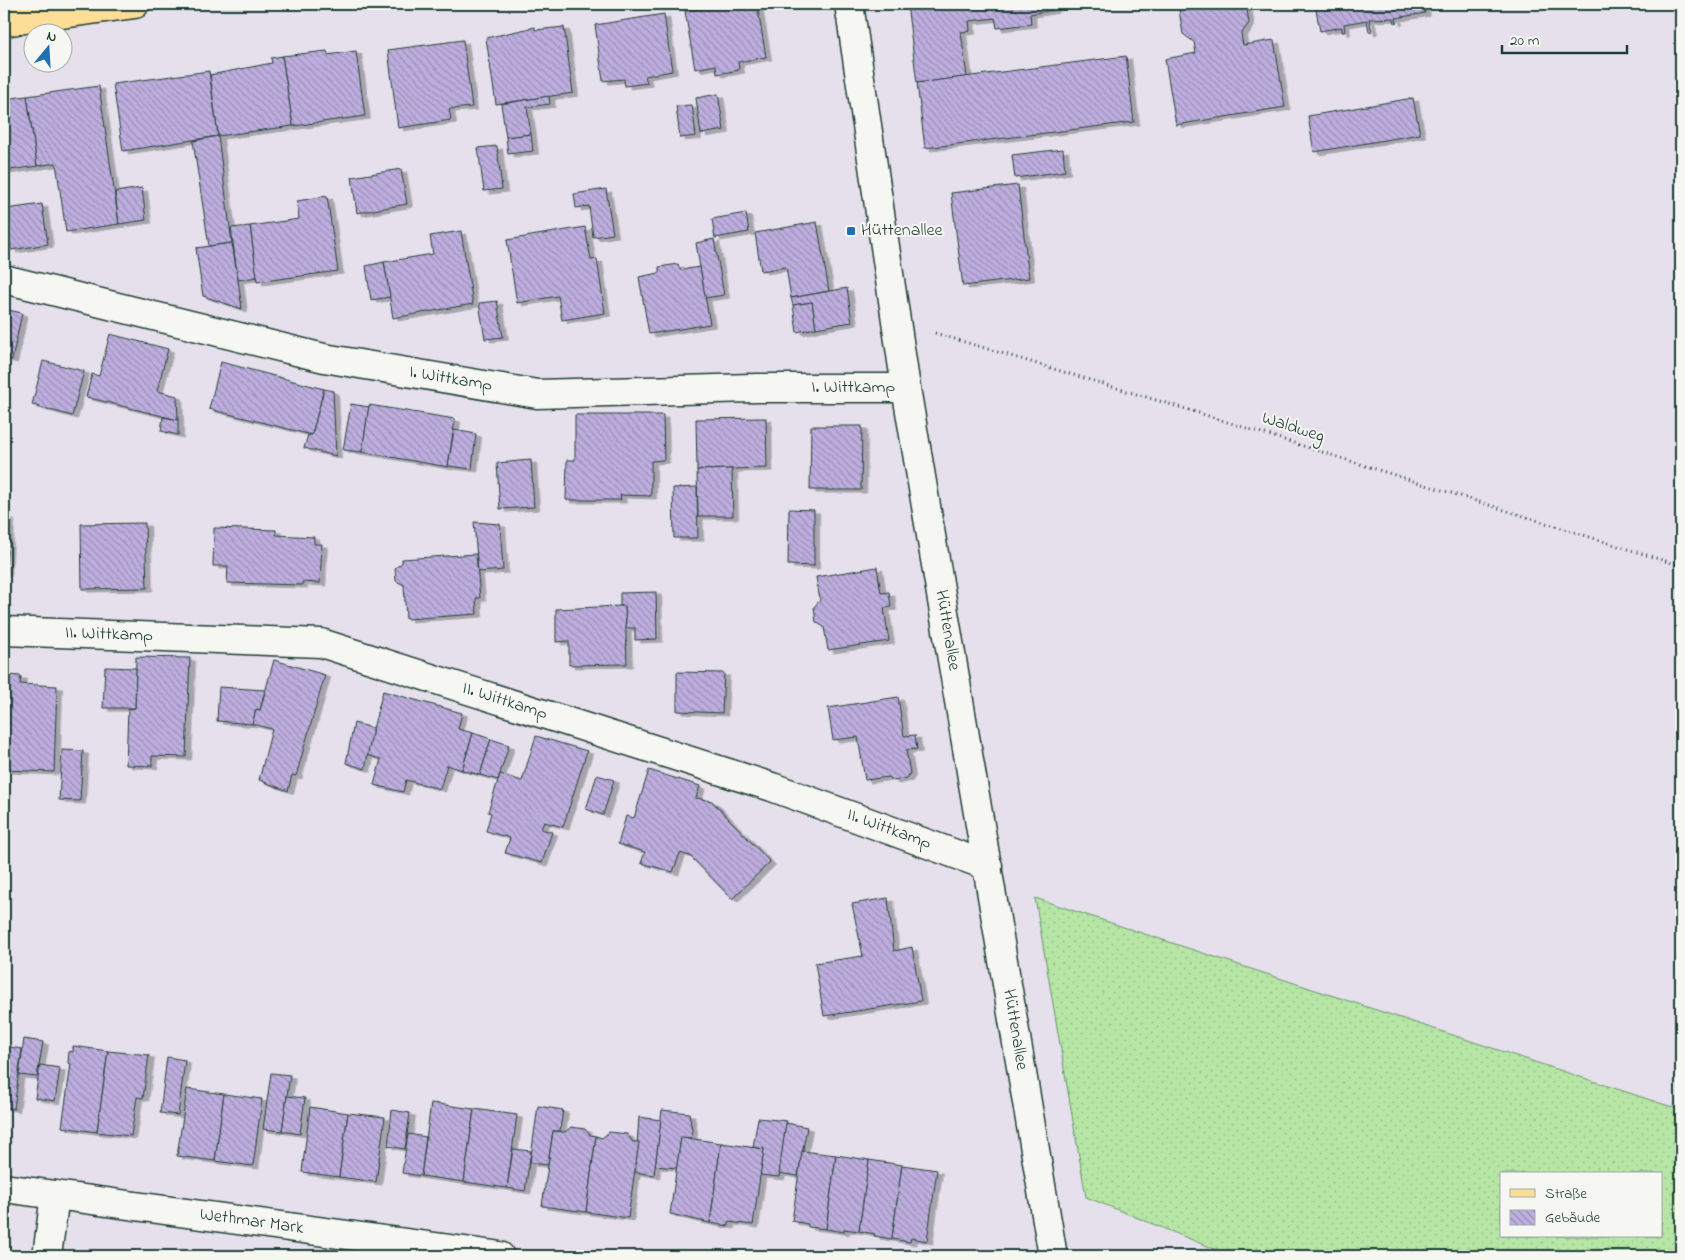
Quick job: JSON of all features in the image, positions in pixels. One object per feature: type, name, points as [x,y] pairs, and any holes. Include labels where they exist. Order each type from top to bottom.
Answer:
[{"type":"main road","points":[[4,22],[135,4]]},
{"type":"street","name":"Hüttenallee","points":[[849,4],[906,388],[1053,1256]]},
{"type":"street","name":"I. Wittkamp","points":[[4,279],[324,358],[537,394],[756,388],[906,388]]},
{"type":"street","name":"II. Wittkamp","points":[[4,631],[321,643],[772,787],[988,866]]},
{"type":"street","name":"Wethmar Mark","points":[[4,1188],[427,1251],[500,1256]]},
{"type":"street","points":[[47,1256],[55,1195]]},
{"type":"path","name":"Waldweg","points":[[896,322],[1208,416],[1681,566]]},
{"type":"green space","points":[[1035,898],[1681,1110],[1681,1256],[1232,1256],[1086,1197]]},
{"type":"building","points":[[726,4],[757,4],[766,57],[738,62],[739,70],[717,74],[716,65],[695,69],[685,11]]},
{"type":"building","points":[[907,4],[1053,4],[1054,10],[1030,14],[1031,24],[997,28],[995,18],[969,21],[970,31],[961,32],[967,77],[917,83]]},
{"type":"building","points":[[1178,4],[1246,4],[1249,23],[1241,34],[1243,45],[1274,40],[1285,107],[1176,125],[1165,59],[1196,53],[1194,42],[1183,34]]},
{"type":"building","points":[[1315,4],[1423,4],[1425,13],[1396,18],[1397,22],[1395,23],[1394,18],[1369,19],[1372,31],[1369,32],[1367,20],[1344,24],[1345,32],[1342,32],[1342,27],[1320,31]]},
{"type":"building","points":[[664,14],[672,71],[645,76],[647,83],[625,86],[624,79],[603,81],[595,25]]},
{"type":"building","points":[[535,27],[535,30],[564,27],[573,93],[496,104],[486,38]]},
{"type":"building","points":[[463,40],[472,107],[449,109],[451,120],[398,128],[388,50]]},
{"type":"building","points":[[327,51],[328,55],[356,51],[365,116],[293,126],[282,56]]},
{"type":"building","points":[[282,56],[293,126],[218,136],[210,75],[272,63],[271,58]]},
{"type":"building","points":[[1126,56],[1134,122],[925,148],[917,83]]},
{"type":"building","points":[[209,71],[218,136],[123,151],[113,84]]},
{"type":"building","points":[[99,86],[119,224],[66,232],[56,163],[37,166],[27,96]]},
{"type":"building","points":[[718,94],[724,130],[701,134],[696,98]]},
{"type":"building","points":[[27,96],[37,166],[4,171],[4,99]]},
{"type":"building","points":[[549,96],[550,104],[527,107],[531,134],[506,137],[501,104]]},
{"type":"building","points":[[1413,98],[1420,134],[1314,152],[1308,116]]},
{"type":"building","points":[[692,105],[696,136],[680,138],[676,106]]},
{"type":"building","points":[[531,134],[533,151],[508,154],[506,137]]},
{"type":"building","points":[[218,136],[232,243],[209,246],[193,141]]},
{"type":"building","points":[[497,146],[502,189],[484,191],[478,148]]},
{"type":"building","points":[[1063,149],[1065,171],[1015,178],[1012,155]]},
{"type":"building","points":[[401,169],[407,204],[357,213],[352,177]]},
{"type":"building","points":[[1018,185],[1029,278],[963,286],[951,193]]},
{"type":"building","points":[[142,188],[146,220],[119,224],[115,192]]},
{"type":"building","points":[[606,189],[613,234],[593,237],[589,206],[576,208],[574,194]]},
{"type":"building","points":[[327,196],[338,271],[257,282],[250,226],[299,219],[297,201]]},
{"type":"building","points":[[42,204],[48,244],[11,250],[6,209]]},
{"type":"building","points":[[746,213],[749,232],[715,238],[712,219]]},
{"type":"building","points":[[817,222],[829,291],[791,298],[786,267],[761,271],[755,233]]},
{"type":"building","points":[[250,226],[257,277],[238,280],[231,228]]},
{"type":"building","points":[[585,227],[591,260],[597,259],[605,313],[562,320],[558,296],[517,303],[507,240]]},
{"type":"building","points":[[461,231],[473,304],[393,318],[384,262],[433,254],[430,236]]},
{"type":"building","points":[[714,239],[724,295],[705,298],[696,243]]},
{"type":"building","points":[[232,243],[242,309],[203,296],[196,248]]},
{"type":"building","points":[[384,262],[390,297],[371,300],[366,266]]},
{"type":"building","points":[[678,264],[680,270],[700,267],[710,324],[649,334],[639,277],[659,273],[659,267]]},
{"type":"building","points":[[847,288],[852,322],[816,328],[812,302],[793,305],[791,298]]},
{"type":"building","points":[[497,301],[503,337],[485,339],[479,303]]},
{"type":"building","points":[[812,302],[816,328],[797,332],[793,305]]},
{"type":"building","points":[[4,309],[22,313],[12,360],[4,358]]},
{"type":"building","points":[[110,334],[168,349],[157,391],[177,396],[178,420],[86,397],[92,374],[99,376]]},
{"type":"building","points":[[43,361],[84,371],[72,416],[32,405]]},
{"type":"building","points":[[221,362],[324,389],[312,435],[209,409]]},
{"type":"building","points":[[324,389],[333,391],[336,456],[304,448],[308,435],[312,435]]},
{"type":"building","points":[[351,404],[369,407],[362,452],[343,450]]},
{"type":"building","points":[[369,405],[455,419],[448,467],[362,452]]},
{"type":"building","points":[[575,415],[663,415],[664,460],[651,461],[651,496],[620,495],[621,500],[566,500],[567,460],[575,460]]},
{"type":"building","points":[[163,417],[178,420],[178,435],[161,431]]},
{"type":"building","points":[[766,418],[767,468],[697,470],[696,419]]},
{"type":"building","points":[[811,426],[862,426],[861,490],[810,490]]},
{"type":"building","points":[[454,430],[476,434],[472,469],[448,466]]},
{"type":"building","points":[[531,460],[534,507],[500,509],[497,463]]},
{"type":"building","points":[[732,469],[733,516],[698,516],[697,470]]},
{"type":"building","points":[[697,487],[698,538],[674,538],[673,488]]},
{"type":"building","points":[[789,509],[814,510],[814,566],[788,565]]},
{"type":"building","points":[[4,517],[9,517],[6,573],[4,573]]},
{"type":"building","points":[[474,522],[500,524],[503,570],[478,572]]},
{"type":"building","points":[[145,523],[147,588],[82,589],[81,524]]},
{"type":"building","points":[[214,528],[276,530],[276,535],[314,537],[314,544],[322,544],[320,583],[302,582],[302,585],[227,583],[228,566],[213,566]]},
{"type":"building","points":[[476,554],[480,598],[476,598],[477,614],[406,619],[404,585],[396,581],[395,568],[402,563],[402,559]]},
{"type":"building","points":[[877,567],[881,593],[889,592],[891,607],[884,608],[889,641],[828,650],[824,627],[816,622],[814,607],[820,600],[816,577]]},
{"type":"building","points":[[656,592],[657,639],[635,640],[635,628],[626,628],[625,606],[620,606],[620,593]]},
{"type":"building","points":[[625,606],[627,664],[569,665],[569,641],[556,642],[556,609]]},
{"type":"building","points":[[136,657],[190,658],[186,757],[152,756],[152,766],[126,765],[128,709],[135,708]]},
{"type":"building","points":[[274,660],[325,675],[296,776],[292,775],[288,791],[259,780],[272,729],[252,724],[256,709],[260,710]]},
{"type":"building","points":[[105,667],[136,668],[135,708],[103,708]]},
{"type":"building","points":[[677,672],[724,673],[722,713],[677,711]]},
{"type":"building","points":[[4,675],[21,676],[20,684],[57,686],[54,772],[4,770]]},
{"type":"building","points":[[219,687],[265,690],[260,710],[256,709],[252,724],[217,721]]},
{"type":"building","points":[[383,691],[462,713],[458,729],[473,733],[462,770],[447,765],[440,789],[406,780],[403,792],[374,785],[381,759],[366,755]]},
{"type":"building","points":[[898,697],[904,736],[915,735],[917,749],[906,750],[910,773],[907,778],[893,781],[889,777],[865,780],[858,737],[833,740],[828,708]]},
{"type":"building","points":[[354,723],[373,728],[365,769],[346,763]]},
{"type":"building","points":[[473,733],[491,739],[480,775],[462,770]]},
{"type":"building","points":[[536,736],[587,751],[563,827],[544,822],[541,829],[552,832],[542,863],[505,853],[510,838],[486,831],[491,813],[488,812],[500,774],[522,781]]},
{"type":"building","points":[[491,739],[509,745],[498,780],[480,775]]},
{"type":"building","points":[[62,750],[83,751],[80,801],[59,800]]},
{"type":"building","points":[[649,770],[700,786],[696,798],[712,801],[770,862],[732,899],[690,856],[680,853],[673,872],[641,863],[645,852],[618,844],[626,816],[634,818]]},
{"type":"building","points":[[597,775],[614,780],[603,815],[586,809]]},
{"type":"building","points":[[888,898],[894,951],[912,947],[921,1001],[824,1016],[815,963],[863,956],[852,904]]},
{"type":"building","points":[[24,1039],[43,1042],[37,1077],[19,1075]]},
{"type":"building","points":[[4,1046],[22,1049],[14,1109],[4,1107]]},
{"type":"building","points":[[73,1046],[108,1051],[97,1132],[62,1127],[71,1064],[68,1063],[69,1051],[73,1052]]},
{"type":"building","points":[[108,1051],[149,1055],[143,1098],[137,1097],[131,1136],[97,1132]]},
{"type":"building","points":[[167,1057],[185,1060],[178,1115],[160,1113]]},
{"type":"building","points":[[40,1065],[60,1068],[55,1101],[35,1098]]},
{"type":"building","points":[[271,1073],[290,1075],[282,1131],[263,1129]]},
{"type":"building","points":[[187,1089],[224,1094],[215,1161],[177,1156]]},
{"type":"building","points":[[224,1094],[262,1099],[253,1166],[215,1161]]},
{"type":"building","points":[[287,1096],[305,1098],[300,1134],[282,1131]]},
{"type":"building","points":[[431,1103],[474,1109],[464,1182],[421,1176]]},
{"type":"building","points":[[538,1106],[563,1110],[560,1131],[553,1131],[548,1165],[530,1163]]},
{"type":"building","points":[[310,1107],[348,1113],[339,1177],[302,1172]]},
{"type":"building","points":[[474,1109],[517,1115],[507,1188],[464,1182]]},
{"type":"building","points":[[392,1110],[410,1113],[405,1149],[388,1146]]},
{"type":"building","points":[[662,1110],[689,1113],[692,1130],[691,1138],[681,1137],[677,1168],[655,1166]]},
{"type":"building","points":[[348,1113],[385,1117],[376,1182],[339,1177]]},
{"type":"building","points":[[639,1117],[661,1120],[654,1175],[635,1172]]},
{"type":"building","points":[[758,1118],[787,1121],[779,1177],[760,1175],[764,1149],[753,1147]]},
{"type":"building","points":[[786,1123],[807,1127],[798,1176],[779,1173]]},
{"type":"building","points":[[571,1127],[585,1129],[590,1135],[596,1136],[586,1212],[542,1206],[553,1131],[565,1132]]},
{"type":"building","points":[[609,1132],[627,1134],[633,1142],[639,1142],[628,1218],[586,1212],[596,1136],[602,1138]]},
{"type":"building","points":[[408,1134],[426,1137],[421,1176],[402,1173]]},
{"type":"building","points":[[681,1137],[721,1143],[710,1223],[670,1214]]},
{"type":"building","points":[[721,1143],[764,1149],[753,1225],[729,1222],[729,1226],[710,1223]]},
{"type":"building","points":[[513,1149],[531,1151],[525,1191],[507,1188]]},
{"type":"building","points":[[802,1151],[836,1155],[826,1229],[808,1227],[808,1224],[792,1221]]},
{"type":"building","points":[[836,1155],[869,1160],[859,1231],[844,1229],[844,1232],[826,1229]]},
{"type":"building","points":[[869,1160],[902,1165],[892,1239],[859,1231]]},
{"type":"building","points":[[902,1165],[937,1170],[927,1241],[911,1238],[910,1242],[892,1239]]},
{"type":"building","points":[[127,1251],[140,1253],[140,1256],[127,1256]]},
{"type":"place","name":"Hüttenallee","points":[[851,231]]}]
